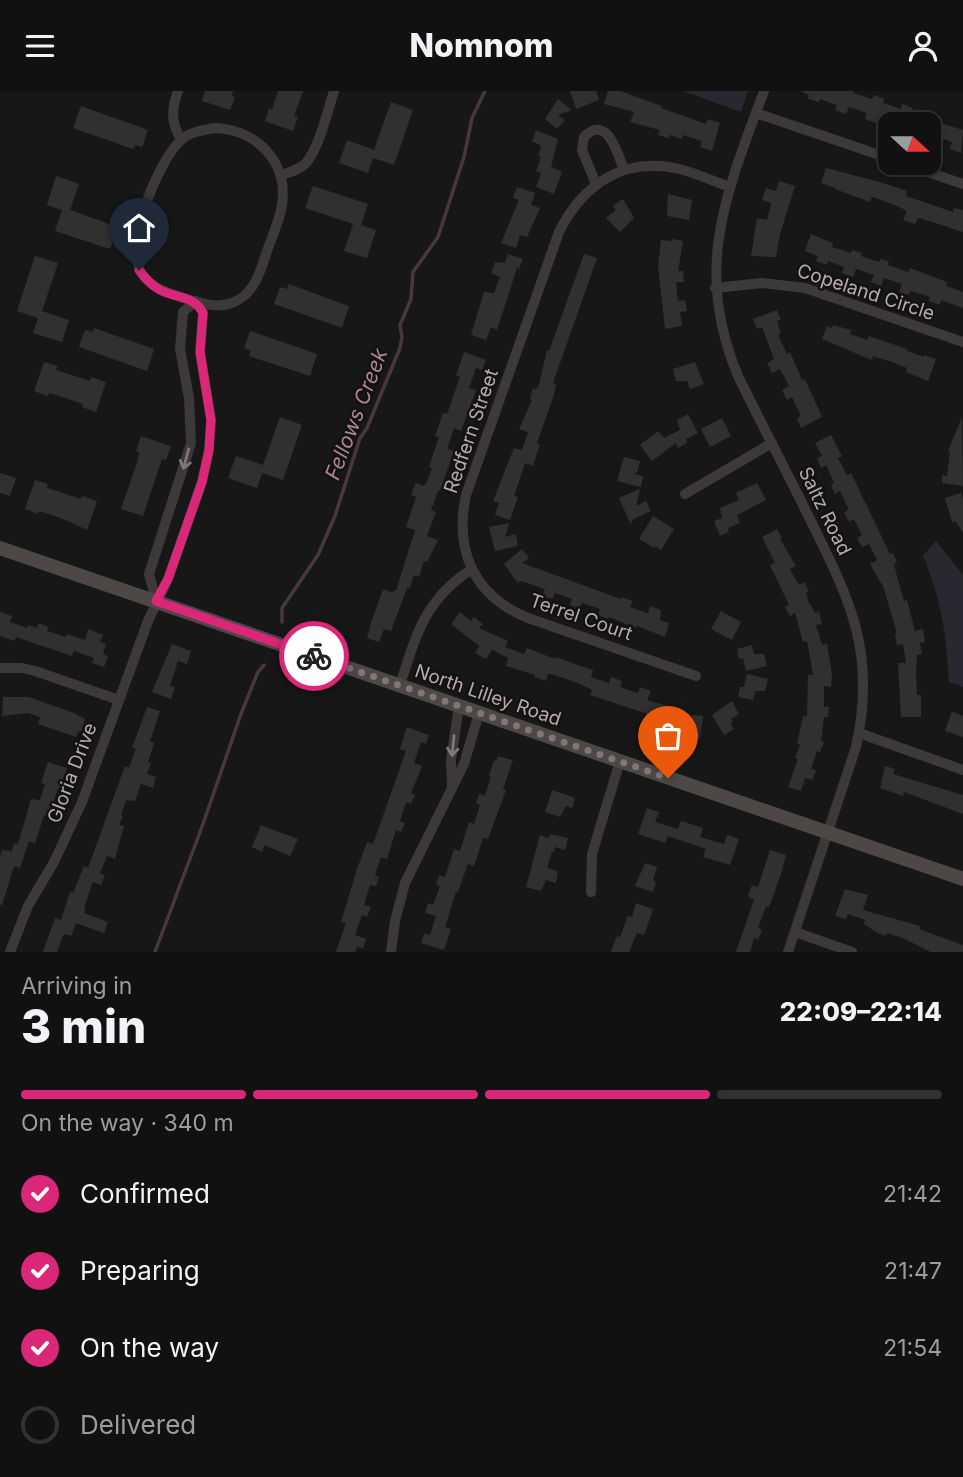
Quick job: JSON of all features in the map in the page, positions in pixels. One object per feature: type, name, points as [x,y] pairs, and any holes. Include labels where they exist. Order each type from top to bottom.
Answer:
[{"type":"street","points":[[178,91],[172,122],[181,140]]},
{"type":"street","points":[[281,175],[306,163],[313,152],[334,91]]},
{"type":"street","name":"Saltz Road","points":[[764,91],[730,187],[717,237],[715,288],[720,321],[729,355],[840,580],[854,616],[863,673],[859,733],[788,952]]},
{"type":"street","points":[[756,113],[878,155]]},
{"type":"street","points":[[215,128],[240,132],[260,142],[269,151],[281,175],[282,208],[253,286],[239,300],[231,303],[211,306],[161,290],[139,270],[136,239],[158,174],[169,153],[181,140],[196,132],[215,128]]},
{"type":"street","points":[[596,184],[582,150],[584,137],[590,132],[601,131],[608,135],[624,170]]},
{"type":"street","name":"Redfern Street","points":[[472,569],[462,532],[466,495],[559,232],[573,206],[596,184],[624,170],[644,166],[677,169],[730,187]]},
{"type":"street","points":[[936,175],[963,184]]},
{"type":"street","name":"Copeland Circle","points":[[715,288],[762,283],[804,288],[963,342]]},
{"type":"street","points":[[156,601],[149,574],[183,475],[191,443],[191,420],[180,349],[183,312],[196,302]]},
{"type":"street","name":"Gloria Drive","points":[[10,952],[28,906],[73,825],[156,601],[168,579],[202,482],[209,450],[211,420],[200,339],[203,313],[196,302]]},
{"type":"street","points":[[184,374],[203,374]]},
{"type":"street","points":[[191,420],[211,420]]},
{"type":"street","points":[[685,493],[772,443]]},
{"type":"street","name":"North Lilley Road","points":[[0,548],[963,879]]},
{"type":"street","points":[[400,685],[427,611],[446,587],[472,569]]},
{"type":"street","name":"Terrel Court","points":[[472,569],[489,593],[515,613],[696,675]]},
{"type":"street","points":[[0,669],[22,668],[35,671],[119,700]]},
{"type":"street","points":[[452,787],[451,760],[458,706]]},
{"type":"street","points":[[391,952],[394,921],[405,883],[464,764],[479,713]]},
{"type":"street","points":[[859,733],[963,770]]},
{"type":"street","points":[[591,892],[592,854],[620,761]]},
{"type":"street","points":[[795,932],[852,952]]},
{"type":"shaded area","points":[[683,91],[748,91],[741,112]]},
{"type":"shaded area","points":[[936,541],[963,575],[963,687],[949,682],[942,618],[923,556]]},
{"type":"building","points":[[205,91],[233,91],[232,96],[235,97],[230,110],[202,101]]},
{"type":"building","points":[[278,91],[303,91],[294,116],[298,117],[293,131],[265,121]]},
{"type":"building","points":[[570,91],[596,91],[599,100],[576,109]]},
{"type":"building","points":[[608,91],[620,91],[706,124],[708,119],[720,123],[712,151],[700,147],[702,141],[683,135],[682,139],[670,135],[668,138],[658,135],[660,130],[630,122],[634,112],[604,104]]},
{"type":"building","points":[[801,91],[854,91],[853,93],[872,99],[874,95],[884,99],[883,103],[901,109],[902,104],[913,108],[911,112],[878,112],[876,123],[865,119],[867,113],[849,107],[846,114],[835,110],[837,105],[820,99],[819,102],[808,99],[809,95]]},
{"type":"building","points":[[558,99],[572,110],[558,115],[565,120],[557,129],[545,119]]},
{"type":"building","points":[[391,102],[413,110],[394,165],[373,158],[368,173],[339,163],[347,140],[374,150]]},
{"type":"building","points":[[81,106],[148,130],[142,147],[135,145],[133,149],[73,128]]},
{"type":"building","points":[[942,124],[963,130],[961,153],[950,149],[952,142],[942,139]]},
{"type":"building","points":[[536,130],[558,139],[551,167],[562,172],[554,194],[536,187],[541,173],[536,171],[541,147],[532,142]]},
{"type":"building","points":[[826,168],[907,191],[906,196],[953,212],[954,208],[963,210],[963,232],[920,218],[915,224],[903,220],[907,211],[893,204],[872,197],[870,202],[821,183]]},
{"type":"building","points":[[56,176],[79,184],[70,210],[118,227],[110,249],[55,231],[62,210],[47,205]]},
{"type":"building","points":[[779,181],[795,186],[776,257],[751,256],[757,218],[767,220],[771,203],[762,200],[766,188],[776,191]]},
{"type":"building","points":[[313,186],[368,204],[361,225],[376,230],[367,258],[344,251],[353,224],[305,208]]},
{"type":"building","points":[[517,187],[535,193],[531,205],[540,208],[527,237],[520,235],[516,248],[501,243],[519,200],[513,198]]},
{"type":"building","points":[[668,194],[692,200],[689,220],[667,216]]},
{"type":"building","points":[[623,199],[634,218],[620,232],[606,218],[616,210],[613,206]]},
{"type":"building","points":[[811,234],[833,243],[832,247],[851,253],[852,250],[862,253],[861,256],[879,262],[881,259],[889,262],[888,265],[908,272],[910,268],[947,282],[946,286],[963,292],[963,308],[941,300],[940,305],[929,301],[930,297],[911,291],[909,295],[899,292],[902,284],[884,278],[881,286],[871,282],[874,275],[856,269],[853,277],[842,273],[844,267],[828,261],[827,265],[816,261],[818,256],[805,251]]},
{"type":"building","points":[[661,240],[683,241],[678,271],[683,271],[684,282],[676,282],[678,301],[685,300],[687,311],[680,312],[682,326],[665,329],[658,266]]},
{"type":"building","points":[[508,254],[523,259],[519,269],[517,268],[497,330],[491,327],[486,340],[471,335],[484,292],[494,293],[500,277],[491,273],[495,262],[505,263]]},
{"type":"building","points":[[584,254],[597,258],[553,383],[556,384],[554,395],[537,443],[540,444],[533,466],[525,463],[514,496],[518,497],[510,520],[495,515],[499,503],[493,501],[514,448],[522,450],[528,432],[519,429],[532,400],[533,388],[536,389],[539,385],[547,350],[549,351]]},
{"type":"building","points":[[35,256],[58,263],[42,311],[69,320],[62,342],[33,333],[38,318],[17,311]]},
{"type":"building","points":[[289,284],[349,306],[342,328],[274,304],[280,287],[287,289]]},
{"type":"building","points":[[777,310],[781,320],[777,321],[781,333],[778,335],[787,354],[790,352],[802,380],[805,379],[822,417],[801,428],[797,418],[801,416],[792,397],[787,400],[782,390],[789,386],[780,369],[772,373],[767,363],[774,359],[762,327],[757,329],[753,319]]},
{"type":"building","points":[[833,325],[851,330],[850,334],[867,340],[869,336],[936,359],[928,381],[906,372],[907,368],[892,362],[873,356],[872,360],[822,339],[827,326],[832,328]]},
{"type":"building","points":[[94,328],[154,349],[147,371],[79,347],[85,330],[93,332]]},
{"type":"building","points":[[250,331],[317,354],[310,376],[249,356],[251,351],[244,348]]},
{"type":"building","points":[[464,352],[486,360],[482,370],[476,368],[469,388],[476,390],[461,431],[454,428],[447,449],[454,451],[431,510],[436,512],[427,536],[438,540],[427,562],[424,561],[419,577],[414,575],[410,588],[407,588],[391,631],[384,629],[379,642],[367,638],[371,623],[383,589],[393,593],[396,591],[415,530],[406,527],[416,497],[411,495],[416,483],[423,486],[426,484],[432,468],[429,467],[439,437],[435,436],[443,413],[447,414],[460,377],[456,375]]},
{"type":"building","points":[[44,362],[58,366],[56,370],[90,381],[91,377],[106,382],[96,412],[82,407],[83,404],[34,391]]},
{"type":"building","points":[[695,362],[704,384],[690,389],[687,381],[676,381],[673,369]]},
{"type":"building","points":[[688,414],[698,433],[686,439],[687,443],[678,448],[676,443],[652,461],[640,445],[658,431],[664,438],[680,430],[677,420]]},
{"type":"building","points":[[280,417],[302,425],[283,480],[262,473],[257,488],[228,478],[236,456],[263,465]]},
{"type":"building","points":[[962,417],[963,486],[942,483],[942,475],[947,476],[948,451]]},
{"type":"building","points":[[722,418],[731,436],[710,447],[701,429]]},
{"type":"building","points":[[831,435],[842,456],[838,458],[847,475],[851,473],[890,554],[893,553],[897,562],[894,564],[898,580],[904,601],[907,600],[915,631],[923,629],[925,642],[920,643],[922,654],[917,655],[916,673],[917,695],[921,695],[921,717],[901,717],[898,663],[906,663],[903,644],[897,645],[897,633],[883,586],[870,564],[877,560],[869,544],[862,547],[857,538],[862,535],[854,519],[849,522],[844,512],[849,510],[840,491],[835,494],[831,485],[834,483],[826,465],[821,468],[817,458],[822,456],[815,443]]},
{"type":"building","points":[[141,436],[171,446],[166,460],[162,459],[143,516],[121,509],[137,463],[139,452],[136,451]]},
{"type":"building","points":[[624,457],[640,461],[634,474],[643,476],[641,487],[617,481]]},
{"type":"building","points":[[0,473],[16,478],[10,496],[0,493]]},
{"type":"building","points":[[35,480],[48,484],[47,488],[97,501],[87,530],[61,518],[25,509]]},
{"type":"building","points":[[757,483],[766,500],[737,515],[740,523],[728,528],[729,532],[720,536],[714,521],[722,518],[720,508],[739,500],[736,493]]},
{"type":"building","points":[[640,489],[636,506],[646,501],[651,511],[632,520],[631,525],[619,498]]},
{"type":"building","points":[[961,493],[963,532],[955,521],[952,522],[945,498]]},
{"type":"building","points":[[653,516],[674,529],[661,550],[639,539]]},
{"type":"building","points":[[509,523],[505,537],[516,534],[518,546],[495,551],[489,527]]},
{"type":"building","points":[[777,529],[796,566],[790,569],[799,585],[804,582],[809,591],[806,593],[807,599],[815,613],[819,612],[822,624],[816,625],[822,645],[827,644],[832,674],[831,687],[824,686],[824,707],[829,707],[828,717],[824,717],[821,741],[824,742],[820,752],[817,751],[811,769],[816,770],[812,780],[805,778],[801,791],[788,787],[798,759],[795,758],[800,745],[797,744],[803,716],[807,716],[808,675],[813,675],[807,641],[803,642],[795,613],[790,616],[785,607],[789,605],[770,565],[775,563],[762,537]]},
{"type":"building","points":[[522,549],[529,558],[522,563],[633,601],[630,607],[648,613],[650,606],[661,610],[660,620],[669,623],[665,637],[598,615],[600,609],[582,603],[580,609],[570,605],[572,599],[555,593],[552,599],[542,596],[545,589],[521,581],[518,583],[504,564]]},
{"type":"building","points":[[721,611],[741,622],[732,640],[711,629]]},
{"type":"building","points":[[0,612],[12,616],[10,622],[27,628],[28,625],[37,628],[39,623],[48,627],[47,631],[66,637],[67,634],[85,640],[88,629],[103,635],[100,642],[106,644],[103,654],[108,656],[104,667],[92,663],[94,658],[74,651],[72,656],[16,637],[15,641],[0,636]]},
{"type":"building","points":[[460,612],[471,621],[474,617],[483,624],[479,628],[508,641],[505,647],[524,654],[527,648],[555,659],[556,657],[593,670],[591,677],[609,683],[611,677],[622,681],[620,687],[638,693],[640,687],[651,691],[647,700],[675,708],[670,722],[661,719],[656,727],[644,723],[648,714],[590,695],[592,690],[578,683],[551,674],[548,674],[546,681],[506,666],[508,658],[492,650],[486,659],[475,653],[479,646],[451,624]]},
{"type":"building","points":[[172,644],[191,651],[187,664],[178,661],[170,686],[175,687],[171,699],[152,692]]},
{"type":"building","points":[[752,645],[754,654],[764,654],[767,666],[746,671],[743,658],[739,659],[737,649]]},
{"type":"building","points":[[747,674],[768,679],[765,691],[755,691],[753,700],[738,697]]},
{"type":"building","points":[[3,697],[29,697],[76,714],[85,719],[81,732],[78,731],[76,737],[38,724],[40,717],[28,713],[2,716]]},
{"type":"building","points":[[732,701],[739,714],[731,719],[733,722],[730,723],[734,729],[724,735],[712,715]]},
{"type":"building","points":[[147,707],[160,711],[150,741],[154,743],[148,762],[151,763],[147,774],[156,777],[153,788],[141,784],[135,801],[126,800],[119,825],[124,826],[115,859],[107,856],[100,873],[105,875],[101,885],[93,882],[84,907],[84,913],[108,922],[104,933],[76,923],[71,936],[63,936],[57,952],[43,952],[55,918],[61,920],[70,892],[73,893],[84,866],[88,868],[125,766],[129,768],[136,749],[132,748]]},
{"type":"building","points":[[952,711],[963,716],[963,737],[945,731]]},
{"type":"building","points":[[692,715],[703,716],[700,739],[675,736],[677,719],[691,721]]},
{"type":"building","points":[[407,727],[429,735],[426,744],[421,742],[414,763],[422,766],[411,793],[415,795],[411,804],[406,802],[400,821],[405,823],[401,832],[396,830],[387,859],[381,857],[375,875],[379,877],[376,886],[370,885],[364,905],[371,907],[367,917],[362,915],[355,935],[366,939],[363,948],[357,947],[355,952],[336,952],[346,923],[341,922],[357,869],[367,842],[373,844],[406,751],[400,749]]},
{"type":"building","points":[[498,756],[513,760],[503,789],[506,790],[488,839],[483,838],[474,866],[468,864],[456,892],[445,927],[451,929],[444,950],[421,943],[424,933],[430,935],[436,916],[425,913],[428,903],[433,905],[440,886],[436,885],[439,875],[445,877],[454,849],[460,851],[469,822],[474,824],[480,805],[476,804],[479,794],[485,796],[494,760],[496,761]]},
{"type":"building","points":[[48,762],[67,768],[60,789],[58,788],[49,817],[44,815],[35,843],[29,841],[20,868],[14,866],[0,905],[2,850],[12,851],[14,843],[18,844],[31,799],[40,800],[45,784],[41,783]]},
{"type":"building","points":[[885,766],[895,769],[893,774],[963,795],[963,814],[904,792],[903,796],[880,788]]},
{"type":"building","points":[[552,790],[575,798],[572,808],[566,806],[560,817],[545,812]]},
{"type":"building","points":[[647,808],[659,812],[655,822],[678,829],[681,821],[703,828],[700,837],[724,844],[727,835],[739,839],[730,865],[703,857],[706,849],[668,836],[665,843],[638,834]]},
{"type":"building","points":[[261,825],[298,839],[290,856],[265,845],[262,852],[252,847]]},
{"type":"building","points":[[550,834],[568,838],[565,850],[555,847],[547,868],[558,871],[556,883],[546,880],[541,891],[526,887],[540,835],[549,838]]},
{"type":"building","points":[[770,850],[786,855],[781,874],[758,928],[762,930],[758,940],[754,938],[750,952],[736,952],[754,900],[748,896],[752,885],[758,887]]},
{"type":"building","points":[[645,863],[657,867],[653,892],[635,886]]},
{"type":"building","points":[[845,889],[868,895],[863,910],[920,926],[919,929],[963,945],[963,952],[931,952],[905,939],[876,932],[864,924],[865,920],[848,914],[846,919],[835,916]]},
{"type":"building","points":[[636,903],[653,909],[644,935],[637,933],[629,952],[611,952],[628,916],[632,917]]},
{"type":"waterway","name":"Fellows Creek","points":[[282,622],[282,608],[318,555],[335,516],[360,438],[367,428],[400,348],[400,325],[411,299],[413,272],[438,237],[464,157],[472,118],[485,91]]},
{"type":"waterway","name":"Fellows Creek","points":[[155,952],[241,714],[258,672],[264,665]]},
{"type":"way so far","points":[[314,656],[668,778]]},
{"type":"route","points":[[139,270],[161,290],[196,302],[203,313],[200,352],[211,420],[209,450],[202,482],[168,579],[156,601],[314,656]]}]
